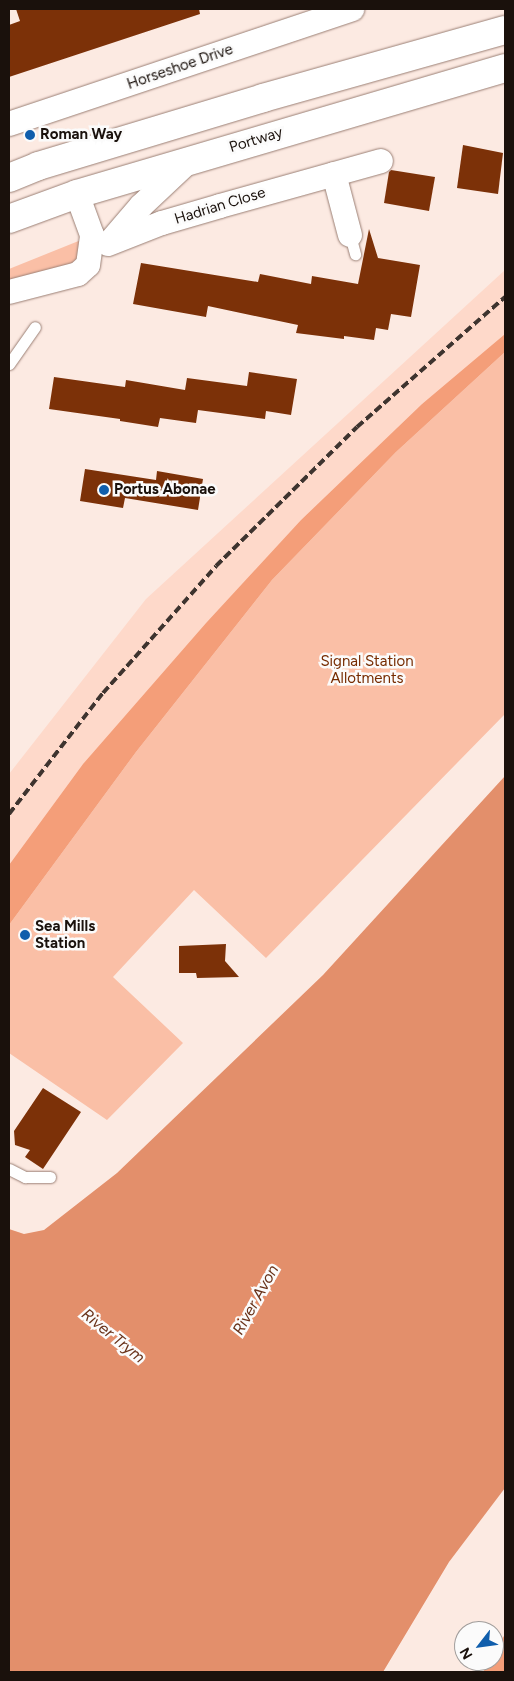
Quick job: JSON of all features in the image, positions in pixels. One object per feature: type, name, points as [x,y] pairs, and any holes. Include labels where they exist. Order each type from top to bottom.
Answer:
[{"type":"highway","points":[[9,178],[38,166],[253,101],[505,30]]},
{"type":"highway","name":"Portway","points":[[9,219],[77,194],[188,160],[505,68]]},
{"type":"street","name":"Horseshoe Drive","points":[[9,124],[352,9]]},
{"type":"street","name":"Hadrian Close","points":[[9,292],[78,274],[108,244],[141,206],[188,160]]},
{"type":"street","name":"Hadrian Close","points":[[108,244],[162,223],[381,161]]},
{"type":"street","points":[[334,174],[353,245]]},
{"type":"street","points":[[77,194],[92,236],[88,265]]},
{"type":"lane","points":[[9,364],[35,327]]},
{"type":"lane","points":[[9,1169],[25,1177],[50,1177]]},
{"type":"shaded area","points":[[505,270],[505,334],[422,404],[301,520],[206,623],[83,764],[9,865],[9,774],[146,599]]},
{"type":"shaded area","points":[[505,334],[505,352],[396,452],[272,580],[136,752],[9,925],[9,865],[83,764],[206,623],[301,520],[422,404]]},
{"type":"shaded area","points":[[505,1634],[505,1672],[483,1672],[504,1671]]},
{"type":"green space","points":[[81,240],[80,255],[66,270],[9,281],[9,269]]},
{"type":"green space","name":"Signal Station Allotments","points":[[505,352],[505,714],[266,958],[194,890],[113,977],[183,1043],[107,1120],[9,1053],[9,925],[136,752],[272,580],[396,452]]},
{"type":"water","points":[[505,776],[505,1488],[449,1562],[383,1672],[9,1672],[9,1229],[24,1234],[44,1230],[117,1173],[323,975]]},
{"type":"building","points":[[16,9],[199,9],[200,14],[9,77],[9,25],[20,21]]},
{"type":"building","points":[[463,145],[503,153],[498,194],[457,188]]},
{"type":"building","points":[[391,170],[435,177],[429,211],[384,203],[389,172]]},
{"type":"building","points":[[369,229],[378,258],[420,265],[411,317],[391,314],[388,330],[376,328],[374,340],[344,336],[344,339],[296,333],[298,325],[208,306],[206,317],[133,304],[141,263],[258,282],[260,274],[311,284],[312,276],[358,284]]},
{"type":"building","points":[[249,372],[297,379],[291,415],[266,411],[265,419],[198,410],[196,423],[160,418],[158,427],[120,421],[120,419],[49,409],[54,377],[125,387],[126,380],[185,390],[187,378],[247,386]]},
{"type":"building","points":[[85,469],[156,480],[157,471],[203,479],[198,510],[125,498],[123,508],[80,501]]},
{"type":"building","points":[[226,944],[225,961],[239,977],[197,978],[196,973],[179,973],[179,946]]},
{"type":"building","points":[[43,1088],[81,1112],[43,1169],[25,1157],[30,1150],[15,1145],[14,1131]]},
{"type":"railway","points":[[9,814],[103,693],[216,566],[357,427],[505,297]]},
{"type":"place","name":"Roman Way","points":[[30,135]]},
{"type":"place","name":"Portus Abonae","points":[[104,490]]},
{"type":"place","name":"Sea Mills Station","points":[[25,935]]},
{"type":"water label","name":"River Avon","points":[[256,1300]]},
{"type":"water label","name":"River Trym","points":[[113,1336]]}]
